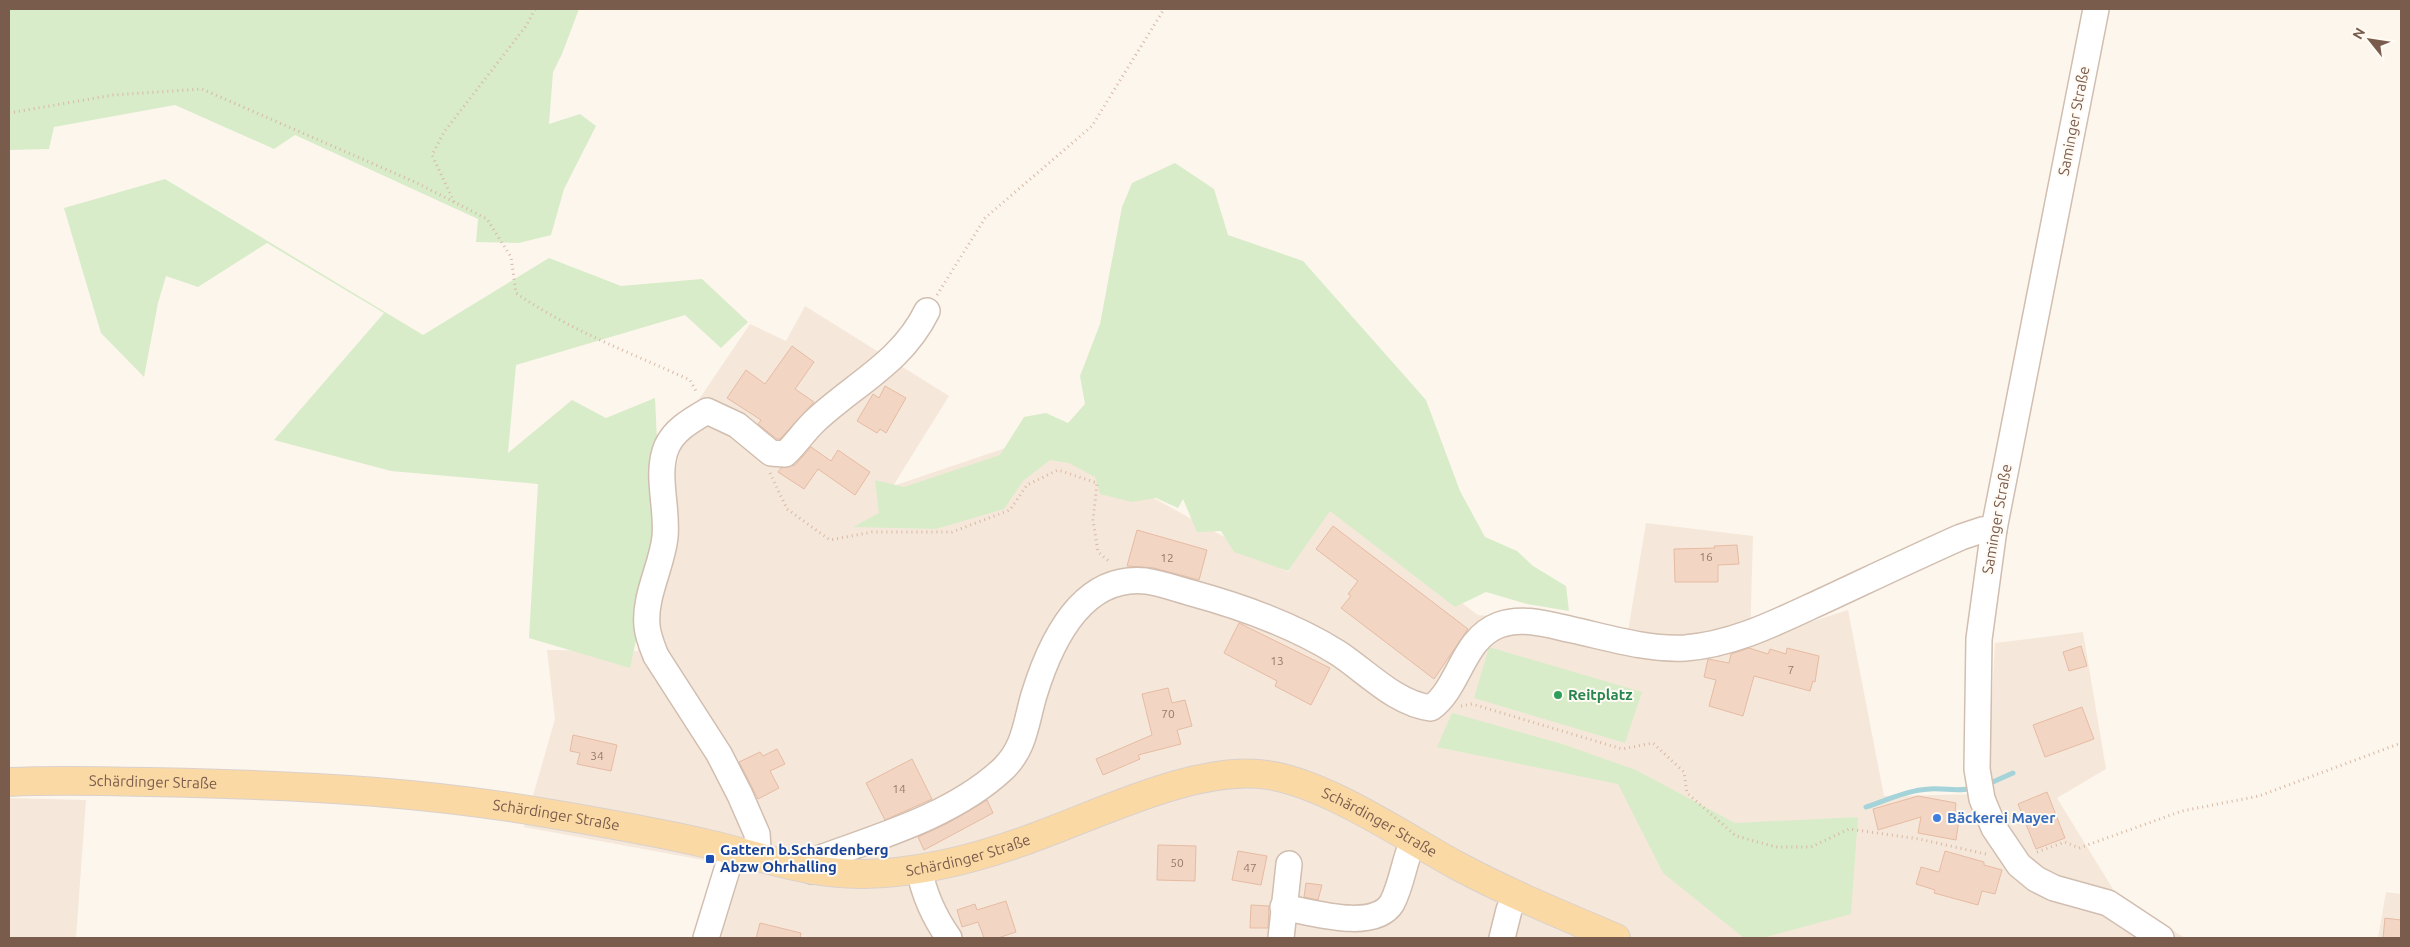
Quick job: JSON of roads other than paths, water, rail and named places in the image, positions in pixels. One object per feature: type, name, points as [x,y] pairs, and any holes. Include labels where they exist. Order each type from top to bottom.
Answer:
[{"type":"main road","name":"Schärdinger Straße","points":[[9,782],[97,781],[280,785],[412,794],[637,829],[745,853],[812,871],[869,874],[919,869],[982,856],[1181,785],[1239,773],[1270,775],[1299,783],[1334,798],[1413,842],[1516,894],[1616,938]]},
{"type":"street","name":"Saminger Straße","points":[[2096,9],[1994,529],[1978,640],[1977,769],[1982,799],[1994,828],[2016,860],[2036,879],[2054,888],[2108,903],[2161,938]]},
{"type":"street","points":[[706,938],[745,853],[758,848],[757,834],[740,795],[706,731],[656,656],[647,626],[648,607],[665,536],[662,470],[664,457],[675,435],[707,411],[737,425],[772,453],[780,456],[785,454],[816,420],[897,356],[920,326],[927,311]]},
{"type":"street","points":[[812,871],[823,857],[902,828],[961,799],[1004,768],[1017,753],[1024,737],[1042,671],[1058,635],[1071,615],[1087,599],[1106,587],[1124,581],[1147,581],[1241,606],[1293,629],[1337,653],[1401,698],[1418,706],[1431,708],[1439,701],[1476,643],[1486,632],[1510,622],[1533,622],[1648,646],[1683,648],[1705,646],[1753,633],[1961,537],[1982,530],[1994,529]]},
{"type":"street","points":[[1283,907],[1363,919],[1382,913],[1391,904],[1397,891],[1406,856],[1413,842]]},
{"type":"street","points":[[1281,938],[1288,864]]},
{"type":"street","points":[[919,869],[924,892],[941,928],[950,938]]},
{"type":"street","points":[[1502,938],[1509,910],[1516,894]]},
{"type":"waterway","points":[[1986,785],[2013,773]]},
{"type":"waterway","points":[[1866,807],[1914,791],[1973,788]]},
{"type":"place","name":"Reitplatz","points":[[1558,695]]},
{"type":"place","name":"Bäckerei Mayer","points":[[1937,818]]},
{"type":"place","name":"Gattern b.Schardenberg Abzw Ohrhalling","points":[[710,859]]}]
